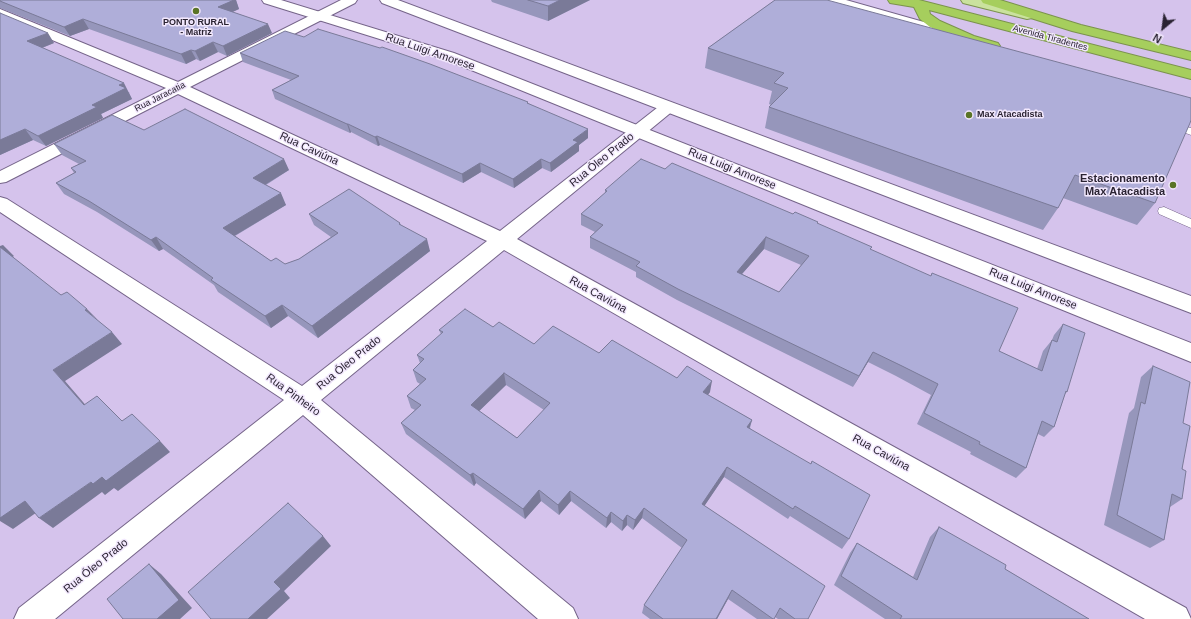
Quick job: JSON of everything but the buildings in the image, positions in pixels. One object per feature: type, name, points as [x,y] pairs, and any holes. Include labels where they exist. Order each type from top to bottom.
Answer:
[{"type":"highway","name":"Avenida Tiradentes","points":[[894,0],[917,1],[1191,75]]},
{"type":"highway","points":[[950,0],[1077,28]]},
{"type":"highway","points":[[987,0],[1077,28]]},
{"type":"highway","points":[[917,1],[925,16],[936,24],[970,39],[1005,50]]},
{"type":"highway","name":"Avenida Tiradentes","points":[[1077,28],[1191,56]]},
{"type":"main road","name":"Avenida Tiradentes","points":[[968,0],[1077,28]]},
{"type":"street","name":"Rua Jaracatia","points":[[0,178],[351,0]]},
{"type":"street","points":[[386,0],[1191,305]]},
{"type":"street","points":[[832,0],[970,39]]},
{"type":"street","name":"Rua Luigi Amorese","points":[[274,1],[449,56],[1191,353]]},
{"type":"street","name":"Rua Caviúna","points":[[0,13],[179,88],[502,240],[1175,619]]},
{"type":"street","name":"Rua Óleo Prado","points":[[30,619],[668,107]]},
{"type":"street","name":"Rua Pinheiro","points":[[0,203],[303,400],[562,619]]},
{"type":"lane","points":[[1164,211],[1191,224]]},
{"type":"place","name":"PONTO RURAL - Matriz","points":[[196,11]]},
{"type":"place","name":"Max Atacadista","points":[[969,115]]},
{"type":"place","name":"Estacionamento Max Atacadista","points":[[1173,185]]}]
